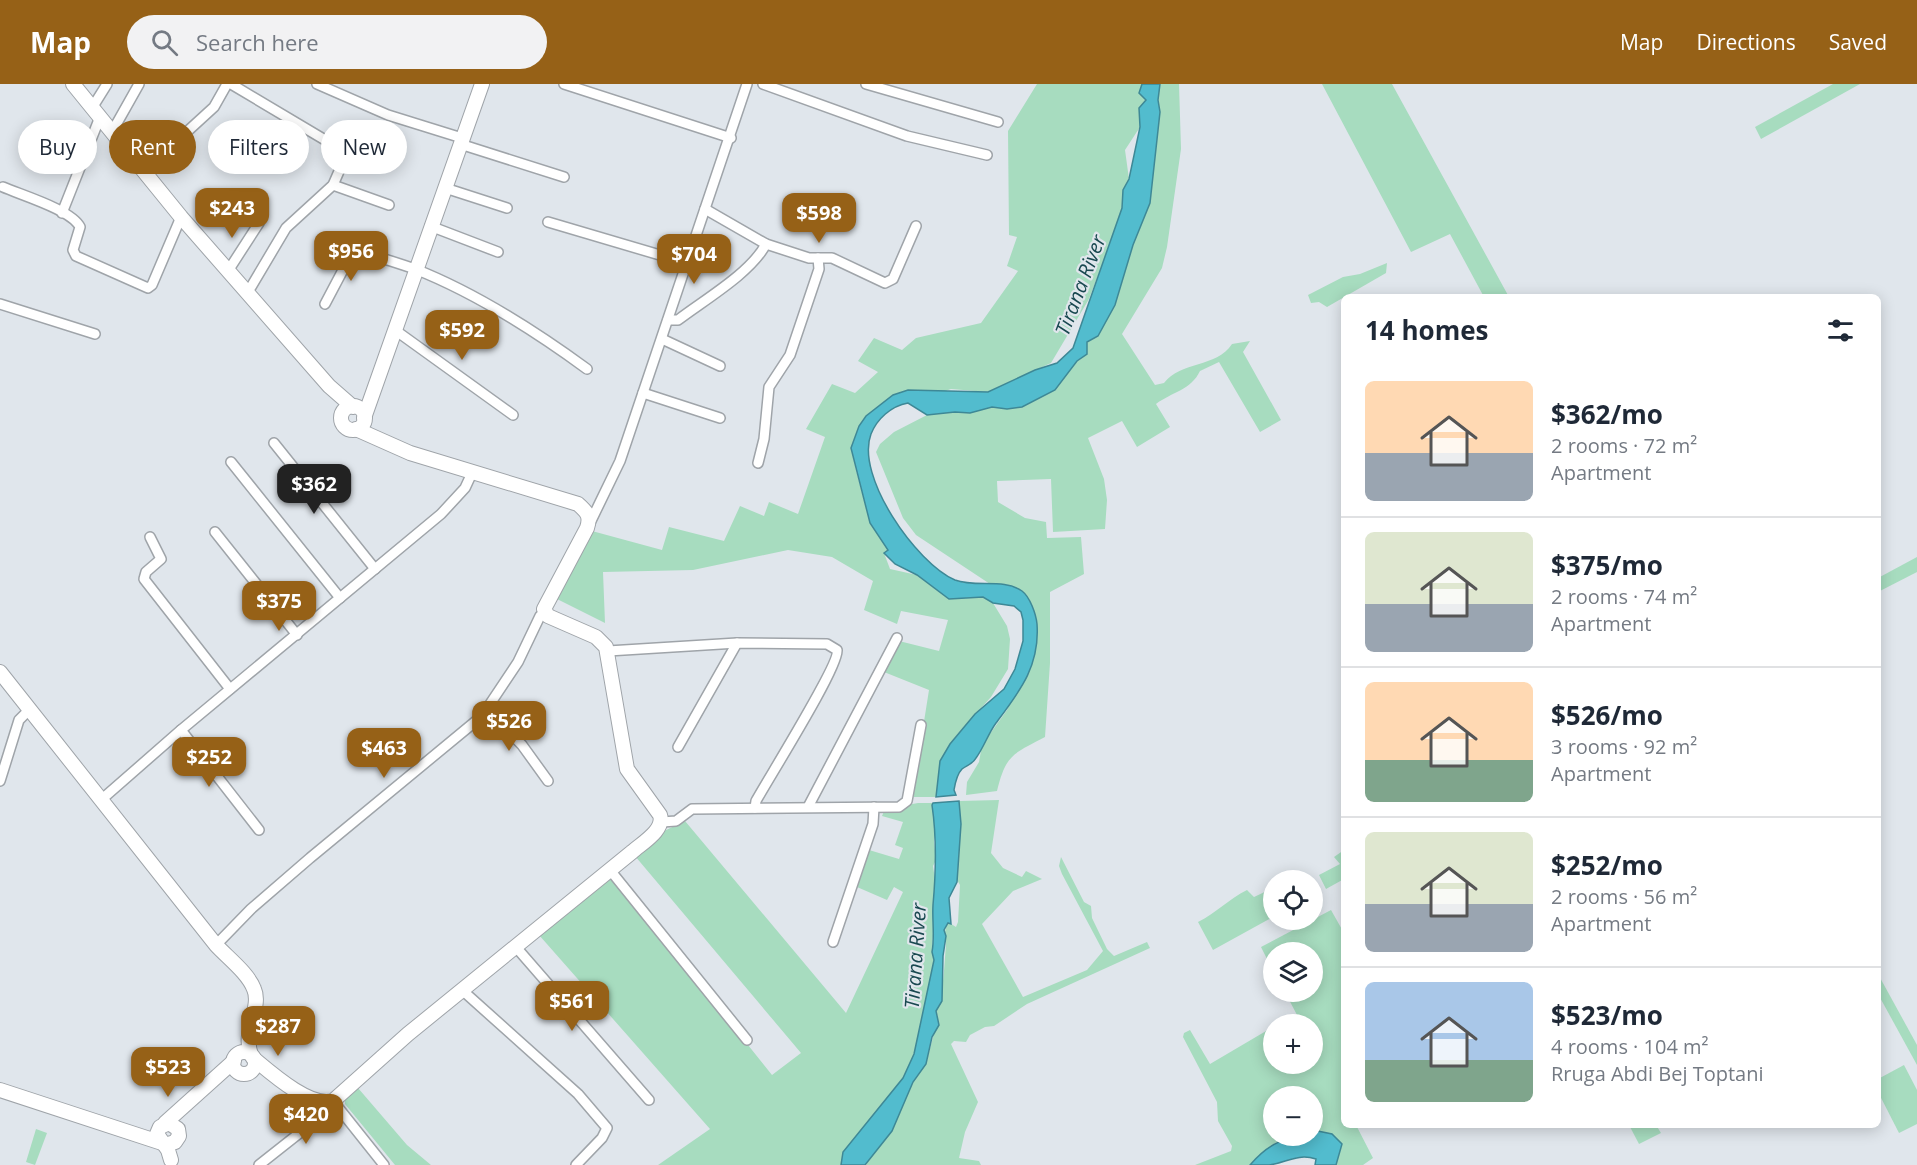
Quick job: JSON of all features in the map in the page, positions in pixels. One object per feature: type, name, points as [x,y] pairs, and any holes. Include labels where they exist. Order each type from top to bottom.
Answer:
[{"type":"street","points":[[73,84],[109,128]]},
{"type":"street","points":[[62,213],[107,84]]},
{"type":"street","points":[[119,120],[139,84]]},
{"type":"street","points":[[196,123],[214,107],[229,84],[345,150],[346,156],[333,185],[286,228],[248,292]]},
{"type":"street","points":[[317,84],[388,115],[564,177]]},
{"type":"street","points":[[329,386],[339,403],[341,418],[346,428],[359,417],[372,396],[430,226],[482,84]]},
{"type":"street","points":[[564,84],[731,138]]},
{"type":"street","points":[[545,612],[544,605],[603,499],[620,461],[731,138],[747,84]]},
{"type":"street","points":[[763,84],[907,136],[987,155]]},
{"type":"street","points":[[866,84],[998,122]]},
{"type":"street","points":[[146,174],[228,271],[377,437],[401,450],[578,504],[591,506],[603,499]]},
{"type":"street","points":[[333,185],[388,205]]},
{"type":"street","points":[[3,187],[62,213],[80,227],[73,250],[76,256],[148,288],[152,285],[181,217]]},
{"type":"street","points":[[445,188],[507,208]]},
{"type":"street","points":[[705,209],[766,244],[809,258],[832,258],[880,282],[889,282],[916,226]]},
{"type":"street","points":[[548,222],[687,263]]},
{"type":"street","points":[[228,271],[259,223]]},
{"type":"street","points":[[430,226],[498,252]]},
{"type":"street","points":[[668,320],[678,320],[749,266],[766,244]]},
{"type":"street","points":[[325,304],[354,249],[416,270],[535,332],[587,369]]},
{"type":"street","points":[[758,463],[764,440],[769,387],[790,355],[819,269],[818,258]]},
{"type":"street","points":[[0,304],[95,334]]},
{"type":"street","points":[[395,330],[513,415]]},
{"type":"street","points":[[662,339],[720,366]]},
{"type":"street","points":[[643,393],[720,418]]},
{"type":"street","points":[[341,418],[344,411],[359,417]]},
{"type":"street","points":[[274,443],[375,569]]},
{"type":"street","points":[[231,462],[340,598]]},
{"type":"street","points":[[101,800],[181,730],[441,514],[465,488],[472,473]]},
{"type":"street","points":[[578,504],[589,516],[587,528]]},
{"type":"street","points":[[215,532],[297,635]]},
{"type":"street","points":[[150,537],[161,559],[145,574],[144,579],[230,689]]},
{"type":"street","points":[[545,612],[596,637],[608,651],[627,769],[660,814],[662,822]]},
{"type":"street","points":[[216,945],[251,909],[310,858],[488,710],[510,676],[540,616],[545,612]]},
{"type":"street","points":[[808,807],[897,638]]},
{"type":"street","points":[[608,651],[737,643],[827,644],[839,653],[829,679],[795,732],[756,801],[755,808]]},
{"type":"street","points":[[678,747],[737,643]]},
{"type":"street","points":[[0,672],[255,991],[244,1057],[235,1068],[244,1074],[269,1075],[284,1081]]},
{"type":"street","points":[[0,781],[19,720],[29,710]]},
{"type":"street","points":[[488,710],[522,745],[548,781]]},
{"type":"street","points":[[259,1165],[334,1103],[462,990],[652,835],[662,822],[676,820],[692,809],[899,807],[908,801],[921,725]]},
{"type":"street","points":[[181,730],[259,830]]},
{"type":"street","points":[[832,942],[873,824],[874,807]]},
{"type":"street","points":[[610,870],[747,1040]]},
{"type":"street","points":[[515,946],[649,1100]]},
{"type":"street","points":[[462,990],[578,1094],[607,1128],[606,1133],[576,1165]]},
{"type":"street","points":[[213,1082],[244,1074],[254,1068],[244,1057]]},
{"type":"street","points":[[244,1057],[314,1101],[334,1103],[384,1165]]},
{"type":"street","points":[[142,1137],[162,1125],[244,1057]]},
{"type":"street","points":[[0,1090],[142,1137],[171,1140]]},
{"type":"street","points":[[171,1140],[194,1097]]},
{"type":"street","points":[[162,1125],[176,1126],[171,1140],[171,1163]]},
{"type":"street","points":[[162,1125],[157,1134],[171,1140]]},
{"type":"green space","points":[[1037,84],[1142,84],[1146,100],[1139,113],[1140,127],[1125,150],[1129,179],[1123,190],[1122,208],[1089,299],[1051,363],[988,392],[951,389],[939,393],[932,390],[893,395],[859,426],[851,448],[870,523],[888,550],[884,553],[890,569],[917,575],[949,599],[983,597],[993,603],[1007,626],[1010,639],[1008,669],[991,697],[956,736],[940,761],[936,797],[914,797],[913,791],[929,690],[884,672],[899,641],[939,651],[948,620],[901,611],[897,624],[864,610],[873,581],[832,557],[788,550],[693,570],[603,572],[605,623],[555,598],[592,531],[662,550],[669,527],[724,541],[740,506],[764,516],[769,502],[798,514],[825,437],[806,429],[832,384],[855,393],[878,372],[858,361],[874,338],[902,350],[916,338],[981,323],[1018,271],[1007,266],[1017,237],[1009,235],[1008,131]]},
{"type":"green space","points":[[1160,84],[1179,84],[1181,149],[1167,247],[1162,268],[1122,334],[1155,385],[1164,383],[1180,371],[1217,357],[1232,344],[1250,341],[1243,352],[1281,420],[1260,432],[1219,362],[1200,371],[1186,387],[1156,404],[1170,427],[1137,447],[1122,421],[1088,438],[1104,479],[1107,500],[1105,529],[1053,532],[1051,479],[997,481],[998,502],[1025,518],[1046,522],[1047,538],[1081,537],[1084,574],[1050,592],[1050,663],[1045,737],[1012,756],[1004,769],[997,791],[966,795],[967,782],[979,762],[982,745],[1007,710],[1034,653],[1037,622],[1030,601],[1023,592],[1009,586],[990,584],[916,535],[903,518],[876,452],[880,444],[894,432],[927,415],[970,413],[992,407],[1007,409],[1022,407],[1063,378],[1077,361],[1087,354],[1087,342],[1098,336],[1115,305],[1133,245],[1150,203],[1160,112],[1158,100]]},
{"type":"green space","points":[[1322,84],[1392,84],[1507,294],[1482,294],[1450,234],[1411,252]]},
{"type":"green space","points":[[1833,84],[1860,84],[1761,139],[1755,127]]},
{"type":"green space","points":[[1387,263],[1386,273],[1350,294],[1341,294],[1341,299],[1327,307],[1319,302],[1311,303],[1308,295],[1343,277],[1360,274]]},
{"type":"green space","points":[[1917,557],[1917,572],[1881,590],[1881,576]]},
{"type":"green space","points":[[999,800],[991,853],[1003,868],[1022,877],[1026,871],[1042,879],[1013,891],[982,924],[1023,997],[1087,970],[1103,951],[1062,874],[1059,866],[1061,857],[1084,902],[1091,906],[1092,918],[1107,949],[1114,956],[1147,942],[1150,948],[1027,1004],[994,1026],[985,1027],[970,1035],[966,1042],[954,1041],[951,1044],[978,1102],[965,1132],[959,1158],[979,1161],[981,1165],[866,1165],[876,1148],[892,1131],[913,1082],[926,1064],[938,1018],[936,1011],[941,996],[946,929],[948,922],[956,927],[958,922],[960,885],[956,878],[961,824],[959,801]]},
{"type":"green space","points":[[918,803],[933,803],[933,817],[936,825],[934,842],[936,860],[933,866],[936,886],[932,952],[934,960],[928,999],[914,1054],[903,1078],[843,1152],[841,1165],[658,1165],[710,1129],[539,935],[612,875],[772,1075],[801,1053],[635,856],[662,832],[685,821],[846,1013],[903,892],[894,887],[887,900],[857,887],[869,850],[899,859],[903,848],[895,845],[903,822],[882,816],[885,809]]},
{"type":"green space","points":[[1341,852],[1341,881],[1326,889],[1323,883],[1323,873],[1340,864],[1334,857]]},
{"type":"green space","points":[[1247,890],[1254,897],[1263,893],[1263,922],[1213,950],[1198,922]]},
{"type":"green space","points":[[1331,910],[1341,928],[1341,1128],[1358,1128],[1373,1158],[1363,1165],[1336,1165],[1338,1152],[1323,1136],[1323,1086],[1263,1086],[1263,1146],[1272,1146],[1250,1165],[1195,1165],[1231,1151],[1232,1146],[1218,1121],[1217,1102],[1183,1037],[1184,1033],[1190,1030],[1210,1064],[1263,1033],[1263,1074],[1323,1074],[1323,1014],[1296,1014],[1290,1002],[1323,1002],[1323,942],[1270,942],[1293,930],[1323,930],[1323,914]]},
{"type":"green space","points":[[1881,979],[1917,1045],[1917,1065],[1881,999]]},
{"type":"green space","points":[[1904,1065],[1917,1090],[1917,1124],[1899,1133],[1881,1098],[1881,1077]]},
{"type":"green space","points":[[358,1088],[407,1145],[431,1165],[395,1165],[345,1104],[345,1099]]},
{"type":"green space","points":[[1631,1128],[1658,1128],[1661,1133],[1639,1144]]},
{"type":"green space","points":[[36,1129],[47,1133],[35,1165],[26,1162]]},
{"type":"water","points":[[1142,84],[1160,84],[1158,100],[1160,112],[1150,203],[1133,245],[1115,305],[1098,336],[1087,342],[1087,354],[1077,361],[1055,390],[1022,407],[1007,409],[992,407],[970,413],[927,415],[908,403],[885,414],[871,434],[868,452],[880,494],[892,516],[923,556],[955,580],[1006,585],[1022,591],[1030,601],[1037,624],[1037,639],[1032,665],[1020,689],[993,727],[975,760],[960,771],[954,788],[956,795],[936,797],[940,761],[950,744],[975,714],[1004,689],[1015,669],[1023,641],[1023,620],[1021,612],[1014,606],[993,603],[983,597],[949,599],[917,575],[895,564],[884,553],[888,550],[870,523],[851,448],[859,426],[866,416],[893,395],[908,390],[988,392],[1035,370],[1057,363],[1073,348],[1122,208],[1123,190],[1129,179],[1140,127],[1139,108],[1146,100],[1139,93]]},
{"type":"water","points":[[959,801],[961,824],[957,882],[949,898],[951,924],[948,923],[944,930],[946,936],[942,1001],[936,1011],[939,1025],[932,1037],[926,1064],[913,1082],[892,1131],[865,1165],[841,1165],[843,1152],[903,1078],[914,1054],[934,960],[932,952],[936,855],[932,805],[933,803]]},
{"type":"water","points":[[1323,1132],[1332,1134],[1342,1144],[1336,1165],[1315,1165],[1316,1159],[1303,1157],[1269,1165],[1250,1165],[1270,1147],[1323,1146]]},
{"type":"water label","name":"Tirana River","points":[[1080,285]]},
{"type":"water label","name":"Tirana River","points":[[915,956]]}]
